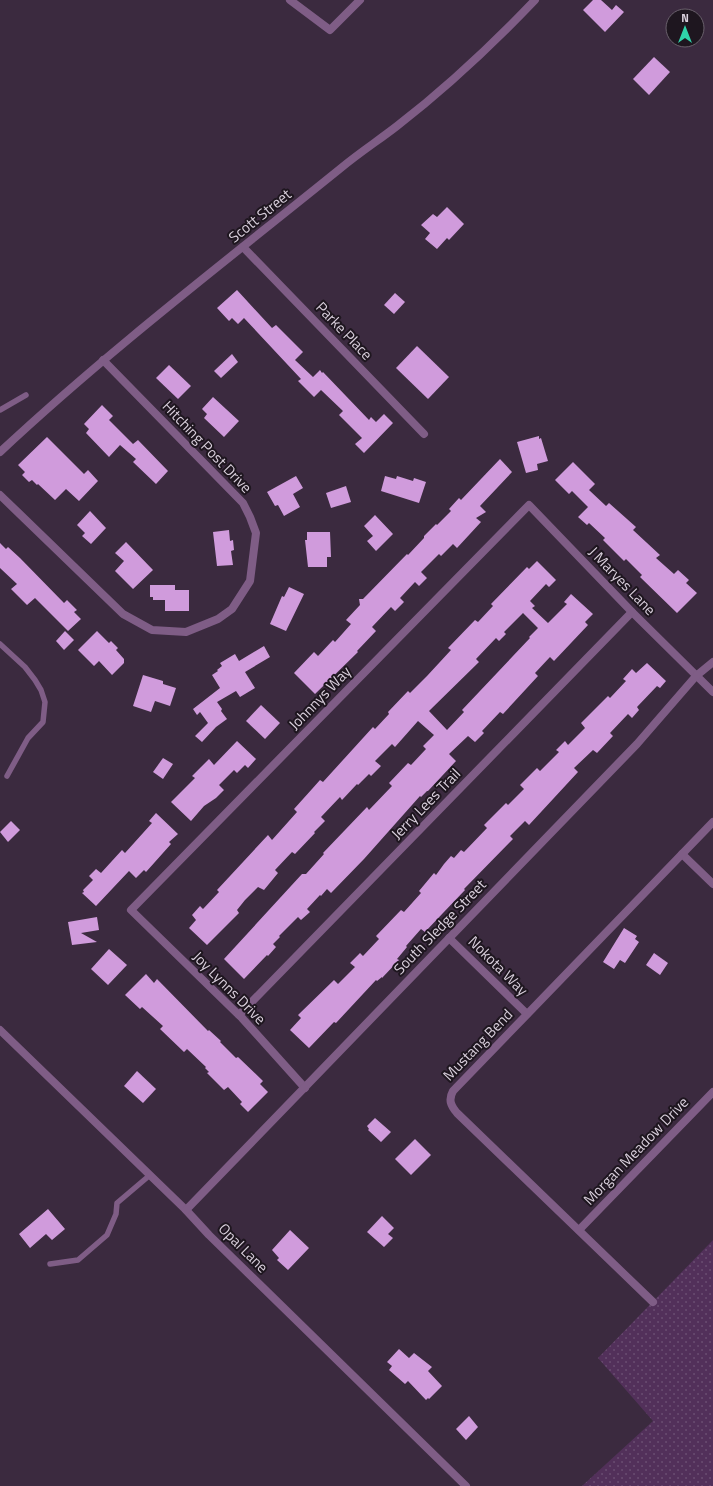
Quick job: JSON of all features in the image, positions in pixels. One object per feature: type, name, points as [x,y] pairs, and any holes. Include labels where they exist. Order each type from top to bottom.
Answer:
[{"type":"street","points":[[290,0],[330,30],[360,0]]},
{"type":"street","name":"Scott Street","points":[[0,452],[46,409],[103,360],[449,83],[499,37],[535,0]]},
{"type":"street","name":"Parke Place","points":[[243,247],[424,434]]},
{"type":"street","name":"Hitching Post Drive","points":[[0,495],[123,614],[152,630],[186,632],[218,619],[232,609],[250,581],[256,533],[243,503],[103,360]]},
{"type":"street","name":"J Maryes Lane","points":[[529,505],[696,676]]},
{"type":"street","name":"Johnnys Way","points":[[131,910],[529,505]]},
{"type":"street","name":"Jerry Lees Trail","points":[[239,1016],[632,612]]},
{"type":"street","name":"South Sledge Street","points":[[186,1210],[637,744],[696,676],[713,662]]},
{"type":"street","points":[[696,676],[713,692]]},
{"type":"street","name":"Mustang Bend","points":[[653,1302],[457,1113],[450,1104],[450,1095],[713,822]]},
{"type":"street","points":[[682,854],[713,884]]},
{"type":"street","name":"Joy Lynns Drive","points":[[131,910],[239,1016],[305,1088]]},
{"type":"street","name":"Nokota Way","points":[[449,938],[527,1014]]},
{"type":"street","name":"Opal Lane","points":[[0,1030],[186,1210],[209,1235],[466,1486]]},
{"type":"street","name":"Morgan Meadow Drive","points":[[579,1230],[713,1092]]},
{"type":"lane","points":[[0,410],[26,395]]},
{"type":"lane","points":[[0,644],[25,667],[41,690],[45,702],[43,722],[28,738],[7,776]]},
{"type":"lane","points":[[50,1264],[78,1260],[106,1235],[116,1214],[117,1203],[150,1175]]},
{"type":"shaded area","points":[[713,1240],[713,1486],[582,1486],[653,1421],[598,1358]]},
{"type":"building","points":[[593,0],[601,0],[612,10],[616,5],[624,12],[605,32],[583,10]]},
{"type":"building","points":[[654,57],[670,72],[649,95],[633,79]]},
{"type":"building","points":[[447,207],[464,224],[449,240],[447,238],[437,249],[425,239],[430,233],[421,225],[433,214],[437,217]]},
{"type":"building","points":[[237,290],[272,328],[276,325],[303,352],[295,360],[313,377],[320,370],[369,420],[371,417],[376,422],[384,414],[393,423],[364,453],[355,444],[362,438],[339,415],[343,411],[321,390],[314,397],[298,381],[301,379],[244,318],[238,324],[232,318],[229,321],[217,308]]},
{"type":"building","points":[[395,293],[405,302],[394,314],[384,305]]},
{"type":"building","points":[[417,346],[449,377],[428,399],[396,368]]},
{"type":"building","points":[[232,354],[238,362],[221,378],[214,371]]},
{"type":"building","points":[[169,365],[191,386],[178,399],[156,378]]},
{"type":"building","points":[[213,397],[239,421],[224,437],[204,418],[207,414],[202,409]]},
{"type":"building","points":[[102,405],[113,416],[109,420],[133,444],[138,440],[168,471],[156,484],[133,462],[136,459],[120,445],[109,457],[86,433],[89,429],[84,424]]},
{"type":"building","points":[[539,436],[539,439],[541,438],[548,461],[537,464],[538,470],[526,473],[517,442]]},
{"type":"building","points":[[47,437],[84,474],[88,470],[98,481],[79,501],[66,489],[55,500],[38,484],[37,485],[32,480],[29,482],[22,475],[25,472],[18,465]]},
{"type":"building","points":[[500,459],[512,472],[480,506],[486,512],[476,518],[481,522],[457,548],[453,544],[441,556],[439,554],[421,572],[427,578],[419,586],[415,582],[400,598],[404,602],[395,611],[391,607],[372,627],[376,631],[357,651],[358,652],[315,694],[294,673],[314,652],[318,656],[333,640],[335,642],[351,624],[346,620],[360,605],[359,599],[363,599],[407,554],[408,555],[424,538],[424,536],[451,511],[449,509],[459,498],[461,500]]},
{"type":"building","points":[[573,462],[595,484],[589,490],[606,506],[609,503],[636,527],[633,530],[660,555],[656,558],[674,574],[678,570],[689,580],[686,583],[697,593],[677,613],[640,577],[642,575],[626,559],[624,561],[603,540],[605,538],[589,523],[587,525],[578,517],[588,507],[572,491],[569,494],[555,480]]},
{"type":"building","points":[[296,476],[303,488],[293,494],[300,507],[284,516],[278,505],[275,506],[267,492]]},
{"type":"building","points":[[385,476],[396,479],[397,476],[413,481],[414,478],[426,482],[419,503],[381,491]]},
{"type":"building","points":[[346,486],[351,502],[331,508],[326,493]]},
{"type":"building","points":[[90,511],[106,528],[91,544],[82,536],[85,533],[77,525]]},
{"type":"building","points":[[375,515],[393,534],[376,551],[367,541],[373,536],[364,526]]},
{"type":"building","points":[[229,530],[230,541],[233,540],[234,550],[231,551],[233,565],[217,566],[213,532]]},
{"type":"building","points":[[307,532],[330,532],[331,557],[327,557],[327,567],[308,567],[305,540],[307,540]]},
{"type":"building","points":[[126,542],[153,570],[133,589],[115,571],[124,561],[115,553]]},
{"type":"building","points":[[0,543],[6,549],[8,547],[20,558],[64,603],[67,600],[77,610],[74,612],[81,619],[68,631],[35,598],[27,605],[11,589],[17,584],[0,568]]},
{"type":"building","points":[[537,561],[556,580],[549,587],[546,584],[530,601],[535,606],[532,608],[548,623],[567,604],[564,602],[571,594],[593,614],[585,622],[588,625],[554,661],[550,657],[535,673],[538,676],[503,714],[500,712],[482,731],[484,733],[475,742],[468,736],[449,754],[456,761],[428,791],[421,797],[420,796],[364,859],[331,893],[327,889],[307,909],[310,912],[301,920],[298,917],[279,936],[280,937],[273,944],[276,947],[244,979],[224,959],[302,874],[306,874],[324,854],[323,853],[367,807],[369,810],[392,786],[389,783],[408,763],[411,765],[426,749],[423,746],[434,735],[418,721],[395,747],[392,744],[375,761],[381,766],[371,776],[369,774],[358,785],[357,784],[342,800],[340,797],[321,817],[325,821],[314,832],[315,833],[295,854],[292,852],[275,870],[278,873],[264,890],[258,887],[237,910],[239,913],[207,945],[189,928],[196,920],[192,915],[200,906],[203,909],[219,892],[217,890],[268,835],[272,840],[297,812],[294,809],[320,780],[323,782],[373,727],[375,729],[389,714],[388,712],[408,691],[410,693],[427,676],[451,650],[448,648],[475,620],[478,622],[493,606],[491,604],[527,567],[529,569]],"holes":[[[523,613],[538,628],[462,710],[464,712],[447,730],[429,711],[479,662],[476,659],[496,638],[499,641],[506,634],[504,632]]]},
{"type":"building","points":[[150,585],[175,585],[175,590],[189,590],[189,611],[165,611],[165,600],[153,600],[153,597],[150,597]]},
{"type":"building","points":[[289,587],[304,594],[286,631],[270,624],[282,596],[284,597]]},
{"type":"building","points":[[65,631],[74,640],[64,650],[56,641]]},
{"type":"building","points":[[97,631],[109,643],[111,641],[118,648],[116,650],[124,659],[124,663],[112,675],[99,661],[94,666],[78,650]]},
{"type":"building","points":[[264,646],[270,657],[245,672],[255,688],[240,697],[236,691],[217,702],[227,719],[216,727],[202,742],[195,736],[208,723],[200,712],[197,715],[193,709],[220,688],[212,675],[222,666],[220,663],[235,654],[239,661]]},
{"type":"building","points":[[647,663],[666,681],[660,688],[657,686],[637,707],[639,710],[632,718],[628,714],[610,733],[613,736],[597,753],[593,750],[574,768],[578,772],[529,825],[525,821],[510,836],[513,839],[464,889],[465,890],[425,932],[421,929],[406,946],[407,947],[397,959],[399,960],[382,978],[377,981],[376,980],[336,1023],[334,1022],[309,1048],[290,1030],[301,1018],[298,1015],[334,980],[338,984],[355,967],[350,963],[360,953],[363,956],[379,939],[376,936],[401,910],[404,912],[421,893],[419,891],[434,873],[436,875],[451,856],[454,858],[461,850],[464,852],[487,828],[484,825],[506,803],[508,805],[524,789],[520,785],[537,768],[540,771],[559,752],[556,750],[565,741],[568,745],[585,728],[581,723],[608,696],[610,698],[626,681],[623,679],[632,669],[636,673]]},
{"type":"building","points":[[143,675],[163,681],[163,684],[176,688],[170,706],[155,701],[151,712],[133,706]]},
{"type":"building","points":[[261,705],[280,723],[265,739],[246,721]]},
{"type":"building","points":[[237,741],[256,759],[248,768],[245,765],[237,773],[234,770],[219,785],[224,790],[216,798],[204,806],[191,821],[171,802],[195,778],[192,776],[209,759],[214,765]]},
{"type":"building","points":[[163,758],[173,764],[163,779],[153,772]]},
{"type":"building","points":[[156,813],[178,834],[169,842],[171,844],[146,872],[144,870],[136,878],[129,871],[96,906],[82,893],[93,880],[89,876],[96,869],[101,873],[122,850],[125,853],[152,823],[149,821]]},
{"type":"building","points":[[11,821],[20,830],[8,842],[0,832]]},
{"type":"building","points":[[97,917],[99,930],[81,933],[97,942],[72,945],[68,922]]},
{"type":"building","points":[[624,928],[637,936],[635,939],[639,942],[625,963],[620,960],[614,969],[603,962]]},
{"type":"building","points":[[109,949],[127,965],[108,985],[91,969]]},
{"type":"building","points":[[654,953],[668,963],[660,975],[646,965]]},
{"type":"building","points":[[146,974],[154,983],[157,979],[208,1031],[209,1030],[221,1041],[220,1042],[236,1058],[238,1057],[263,1081],[260,1084],[268,1092],[248,1112],[240,1104],[242,1102],[228,1087],[224,1090],[207,1073],[209,1072],[205,1068],[206,1067],[187,1049],[184,1052],[160,1029],[163,1026],[142,1007],[140,1009],[125,995]]},
{"type":"building","points":[[137,1071],[156,1089],[143,1103],[124,1086]]},
{"type":"building","points":[[375,1118],[391,1132],[381,1142],[368,1130],[369,1129],[367,1126]]},
{"type":"building","points":[[415,1139],[431,1155],[411,1175],[395,1159]]},
{"type":"building","points":[[48,1209],[65,1229],[52,1240],[46,1234],[30,1248],[19,1234]]},
{"type":"building","points":[[382,1216],[394,1228],[388,1234],[393,1238],[384,1247],[367,1232]]},
{"type":"building","points":[[290,1230],[309,1248],[288,1270],[277,1260],[279,1258],[272,1250]]},
{"type":"building","points":[[399,1349],[409,1358],[414,1353],[432,1367],[428,1371],[442,1386],[429,1399],[428,1398],[426,1400],[408,1381],[405,1384],[389,1370],[392,1366],[387,1362]]},
{"type":"building","points":[[469,1416],[478,1427],[466,1440],[456,1429]]}]
